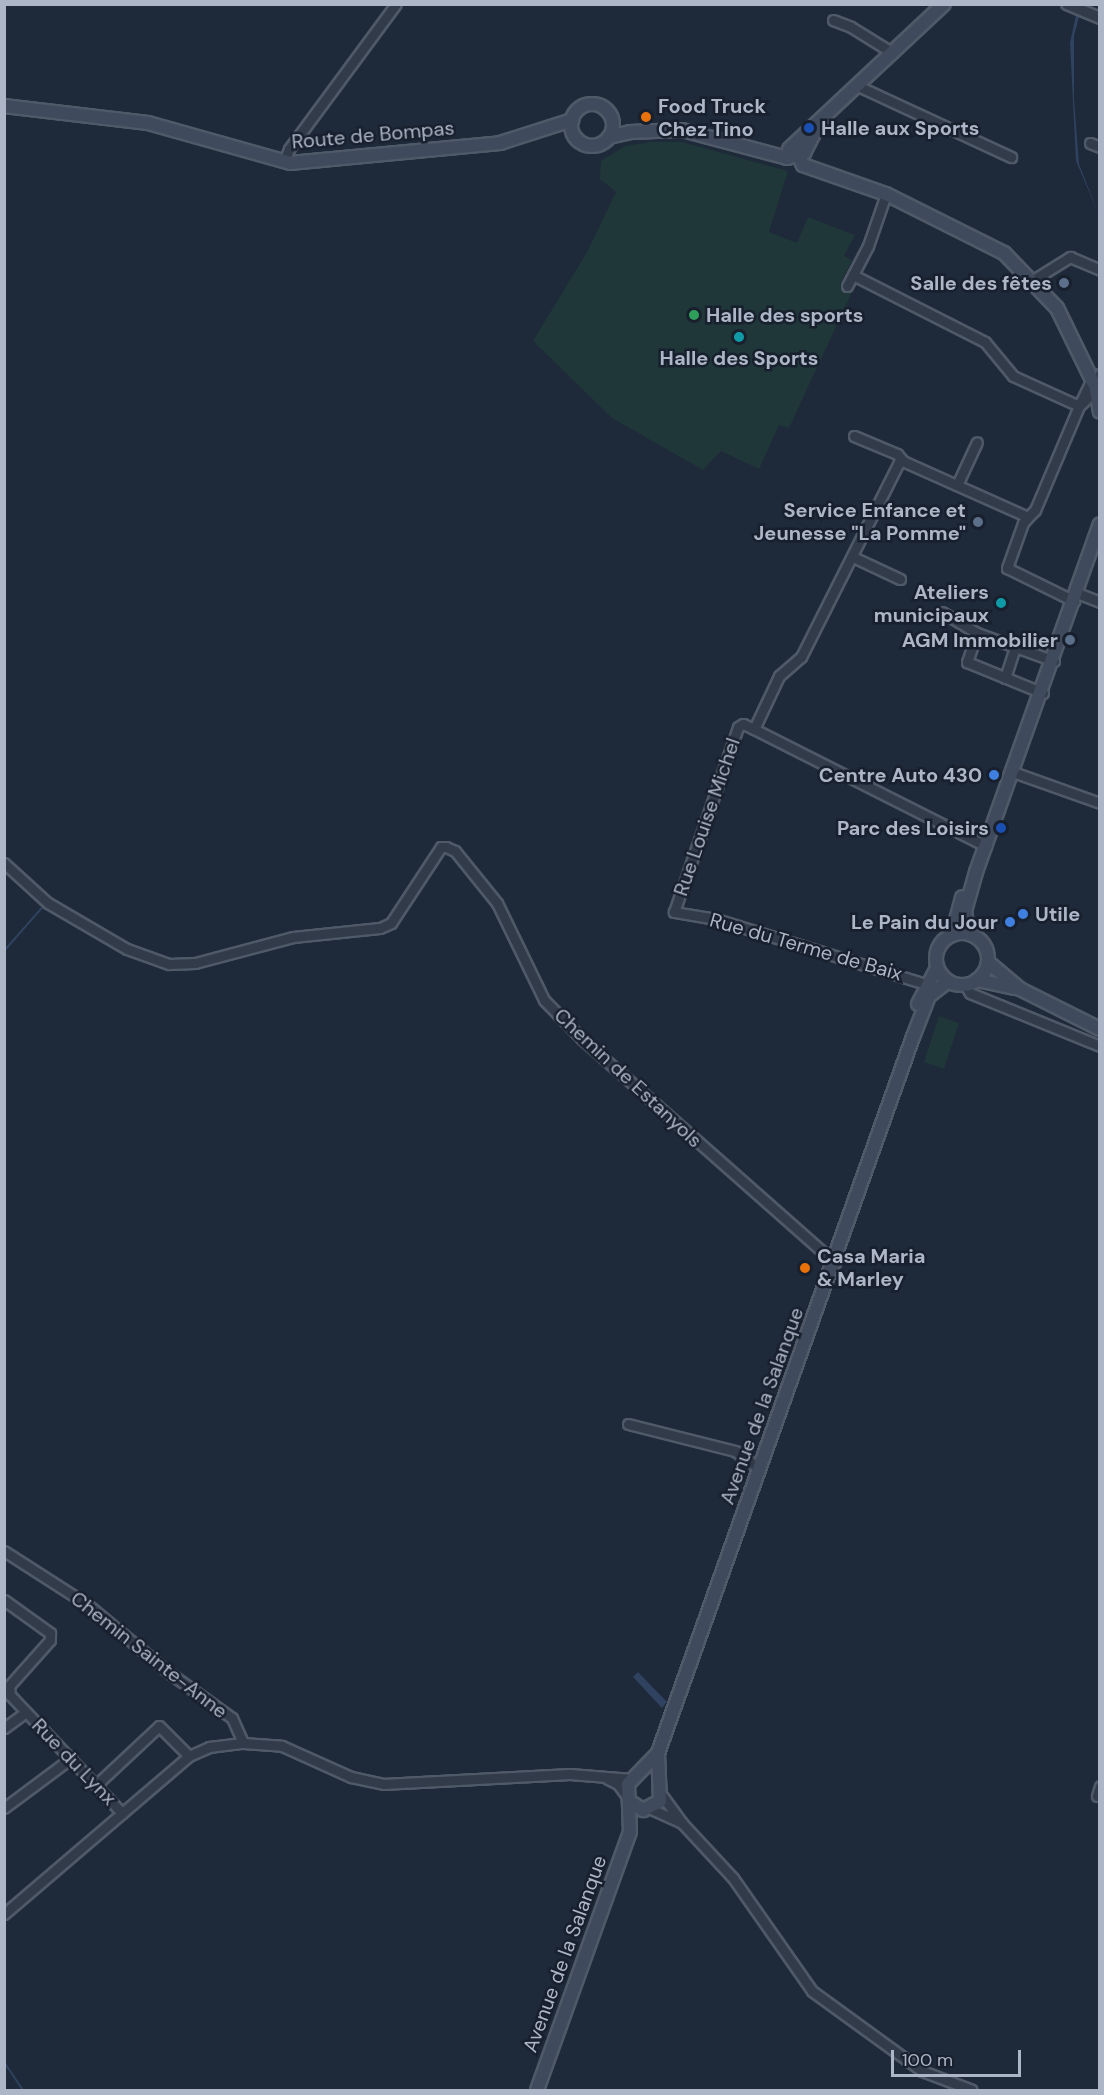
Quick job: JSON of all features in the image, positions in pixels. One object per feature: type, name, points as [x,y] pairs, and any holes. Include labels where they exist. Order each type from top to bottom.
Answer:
[{"type":"main road","points":[[944,4],[819,123],[802,150],[804,165],[886,194],[1004,253],[1033,280],[1057,308],[1096,385],[1100,412]]},
{"type":"main road","name":"Route de Bompas","points":[[4,104],[22,109],[148,123],[284,162],[317,163],[500,143],[551,130],[572,120]]},
{"type":"main road","points":[[609,137],[613,124],[610,114],[597,105],[581,107],[572,120],[573,134],[585,145],[593,146],[609,137],[630,132],[682,130],[779,153],[802,150]]},
{"type":"main road","points":[[613,124],[630,132]]},
{"type":"main road","name":"Route de Bompas","points":[[551,130],[573,134]]},
{"type":"main road","points":[[802,150],[814,164],[827,173]]},
{"type":"main road","points":[[969,934],[965,911],[976,872],[1043,693],[1100,524]]},
{"type":"main road","points":[[948,981],[937,968],[937,952],[952,935],[958,907],[976,872]]},
{"type":"main road","points":[[952,935],[969,934],[985,946],[988,963],[1020,989],[1100,1029]]},
{"type":"main road","points":[[977,980],[988,963]]},
{"type":"main road","name":"Avenue de la Salanque","points":[[658,1753],[834,1263],[913,1036],[916,1012],[932,986],[937,968]]},
{"type":"main road","points":[[932,986],[948,981],[965,985],[977,980],[1020,989]]},
{"type":"main road","points":[[658,1753],[660,1789],[650,1809],[637,1809],[627,1798],[636,1777],[658,1753]]},
{"type":"main road","points":[[636,1777],[650,1775],[660,1789]]},
{"type":"main road","name":"Avenue de la Salanque","points":[[627,1798],[630,1832]]},
{"type":"main road","name":"Avenue de la Salanque","points":[[537,2091],[630,1832],[650,1809]]},
{"type":"street","points":[[284,162],[289,148],[396,4]]},
{"type":"street","points":[[1067,5],[1100,18]]},
{"type":"street","points":[[833,20],[851,27],[893,53]]},
{"type":"street","points":[[858,86],[1011,157]]},
{"type":"street","points":[[847,286],[868,246],[886,194]]},
{"type":"street","points":[[1033,280],[1070,257],[1100,270]]},
{"type":"street","points":[[853,275],[985,342],[1013,376],[1079,406]]},
{"type":"street","points":[[1096,385],[1079,406],[1035,510],[1023,523],[1007,568],[1075,597],[1100,602]]},
{"type":"street","points":[[855,436],[897,454],[903,461],[1028,517]]},
{"type":"street","points":[[957,485],[978,442]]},
{"type":"street","points":[[903,461],[899,462],[801,657],[779,676],[754,729],[986,846]]},
{"type":"street","points":[[853,557],[900,579]]},
{"type":"street","points":[[942,612],[977,633],[1054,661]]},
{"type":"street","points":[[977,633],[967,662],[1043,693]]},
{"type":"street","points":[[1005,678],[1015,647]]},
{"type":"street","name":"Rue Louise Michel","points":[[674,912],[738,727],[743,724],[754,729]]},
{"type":"street","points":[[1012,771],[1100,804]]},
{"type":"street","name":"Chemin de Estanyols","points":[[4,863],[48,903],[127,949],[169,964],[195,963],[293,937],[380,928],[391,923],[441,848],[446,847],[455,851],[497,903],[544,1000],[582,1039],[834,1263]]},
{"type":"street","name":"Rue du Terme de Baix","points":[[674,912],[716,919],[932,986]]},
{"type":"street","points":[[965,985],[970,993],[1100,1046]]},
{"type":"street","points":[[628,1424],[735,1451],[751,1466],[760,1469]]},
{"type":"street","name":"Chemin Sainte-Anne","points":[[4,1551],[88,1605],[175,1677],[232,1718],[243,1743]]},
{"type":"street","points":[[5,1600],[50,1633],[50,1640],[7,1684]]},
{"type":"street","name":"Rue du Lynx","points":[[7,1684],[10,1695],[122,1813]]},
{"type":"street","points":[[4,1728],[26,1712]]},
{"type":"street","points":[[96,1785],[159,1726],[189,1756]]},
{"type":"street","points":[[4,1914],[189,1756],[209,1747],[243,1743],[282,1746],[351,1777],[383,1784],[570,1774],[605,1778],[636,1777]]},
{"type":"street","points":[[4,1808],[71,1758]]},
{"type":"street","points":[[605,1778],[618,1784],[627,1798]]},
{"type":"street","points":[[1097,1796],[1100,1786]]},
{"type":"street","points":[[660,1789],[682,1822],[733,1878],[812,1991],[922,2071],[972,2091]]},
{"type":"street","points":[[650,1809],[682,1822]]},
{"type":"green space","name":"Halle des sports","points":[[651,142],[682,142],[788,171],[769,232],[797,243],[808,217],[855,235],[844,256],[852,260],[840,284],[853,290],[789,428],[779,425],[759,469],[721,451],[703,470],[612,418],[533,341],[587,252],[616,192],[600,179],[601,161],[625,146]]},
{"type":"green space","points":[[939,1016],[959,1023],[944,1069],[924,1062]]},
{"type":"water","points":[[1076,15],[1079,17],[1074,36],[1074,99],[1079,164],[1099,215],[1076,161],[1070,43]]},
{"type":"water","points":[[638,1672],[667,1702],[662,1708],[633,1677]]},
{"type":"waterway","points":[[4,951],[46,903]]},
{"type":"waterway","points":[[4,2062],[23,2090]]},
{"type":"place","name":"Food Truck Chez Tino","points":[[646,117]]},
{"type":"place","name":"Halle aux Sports","points":[[809,128]]},
{"type":"place","name":"Salle des fêtes","points":[[1064,283]]},
{"type":"place","name":"Halle des sports","points":[[694,315]]},
{"type":"place","name":"Halle des Sports","points":[[739,337]]},
{"type":"place","name":"Service Enfance et Jeunesse \"La Pomme\"","points":[[978,522]]},
{"type":"place","name":"Ateliers municipaux","points":[[1001,603]]},
{"type":"place","name":"AGM Immobilier","points":[[1070,640]]},
{"type":"place","name":"Centre Auto 430","points":[[994,775]]},
{"type":"place","name":"Parc des Loisirs","points":[[1001,828]]},
{"type":"place","name":"Utile","points":[[1023,914]]},
{"type":"place","name":"Le Pain du Jour","points":[[1010,922]]},
{"type":"place","name":"Casa Maria & Marley","points":[[805,1268]]}]
